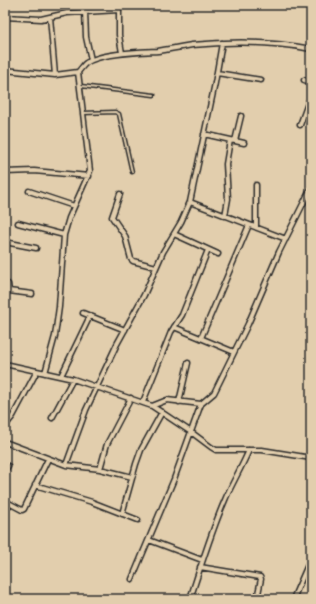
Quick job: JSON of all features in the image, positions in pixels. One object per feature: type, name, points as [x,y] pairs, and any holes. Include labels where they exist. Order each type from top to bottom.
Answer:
[{"type":"street","points":[[119,5],[119,35],[122,53]]},
{"type":"street","points":[[5,17],[34,19],[50,18],[67,13],[119,10]]},
{"type":"street","points":[[86,11],[86,37],[91,60]]},
{"type":"street","points":[[50,18],[55,74]]},
{"type":"street","points":[[45,373],[56,328],[59,307],[64,235],[74,206],[90,171],[78,72],[84,64],[91,60],[122,53],[222,43],[259,42],[311,49]]},
{"type":"street","points":[[66,465],[86,410],[117,344],[144,295],[156,267],[190,202],[222,43]]},
{"type":"street","points":[[5,70],[55,74],[78,72]]},
{"type":"street","points":[[216,73],[261,80]]},
{"type":"street","points":[[304,80],[311,82]]},
{"type":"street","points":[[300,125],[311,95]]},
{"type":"street","points":[[235,141],[242,116]]},
{"type":"street","points":[[204,134],[244,143]]},
{"type":"street","points":[[225,216],[228,199],[226,164],[230,140]]},
{"type":"street","points":[[5,172],[34,171],[89,176]]},
{"type":"street","points":[[256,185],[256,228]]},
{"type":"street","points":[[132,579],[174,479],[201,404],[214,393],[248,324],[286,239],[311,188]]},
{"type":"street","points":[[29,191],[74,206]]},
{"type":"street","points":[[120,194],[112,217],[125,236],[131,259],[133,261],[156,267]]},
{"type":"street","points":[[190,202],[286,239]]},
{"type":"street","points":[[18,223],[64,235]]},
{"type":"street","points":[[201,338],[249,225]]},
{"type":"street","points":[[174,234],[218,254]]},
{"type":"street","points":[[5,242],[36,248]]},
{"type":"street","points":[[143,402],[174,326],[182,314],[208,250]]},
{"type":"street","points":[[5,283],[8,284],[9,291],[32,294]]},
{"type":"street","points":[[83,313],[125,330]]},
{"type":"street","points":[[61,376],[90,316]]},
{"type":"street","points":[[174,326],[234,352]]},
{"type":"street","points":[[179,402],[188,363]]},
{"type":"street","points":[[5,364],[73,379],[143,402],[162,412],[216,450],[262,450],[311,458]]},
{"type":"street","points":[[5,426],[13,416],[37,371]]},
{"type":"street","points":[[52,418],[73,379]]},
{"type":"street","points":[[100,469],[106,444],[131,398]]},
{"type":"street","points":[[152,406],[166,400],[201,404]]},
{"type":"street","points":[[122,514],[141,450],[162,412]]},
{"type":"street","points":[[5,442],[66,465],[100,469],[132,477]]},
{"type":"street","points":[[190,599],[202,560],[225,499],[249,450]]},
{"type":"street","points":[[5,501],[23,510],[48,459]]},
{"type":"street","points":[[5,471],[8,466]]},
{"type":"street","points":[[35,485],[92,502],[138,520]]},
{"type":"street","points":[[149,540],[202,560]]},
{"type":"street","points":[[294,599],[311,558]]},
{"type":"street","points":[[200,567],[260,577],[261,579],[257,599]]},
{"type":"lane","points":[[80,86],[154,95]]},
{"type":"lane","points":[[84,113],[115,112],[119,114],[132,172]]}]
